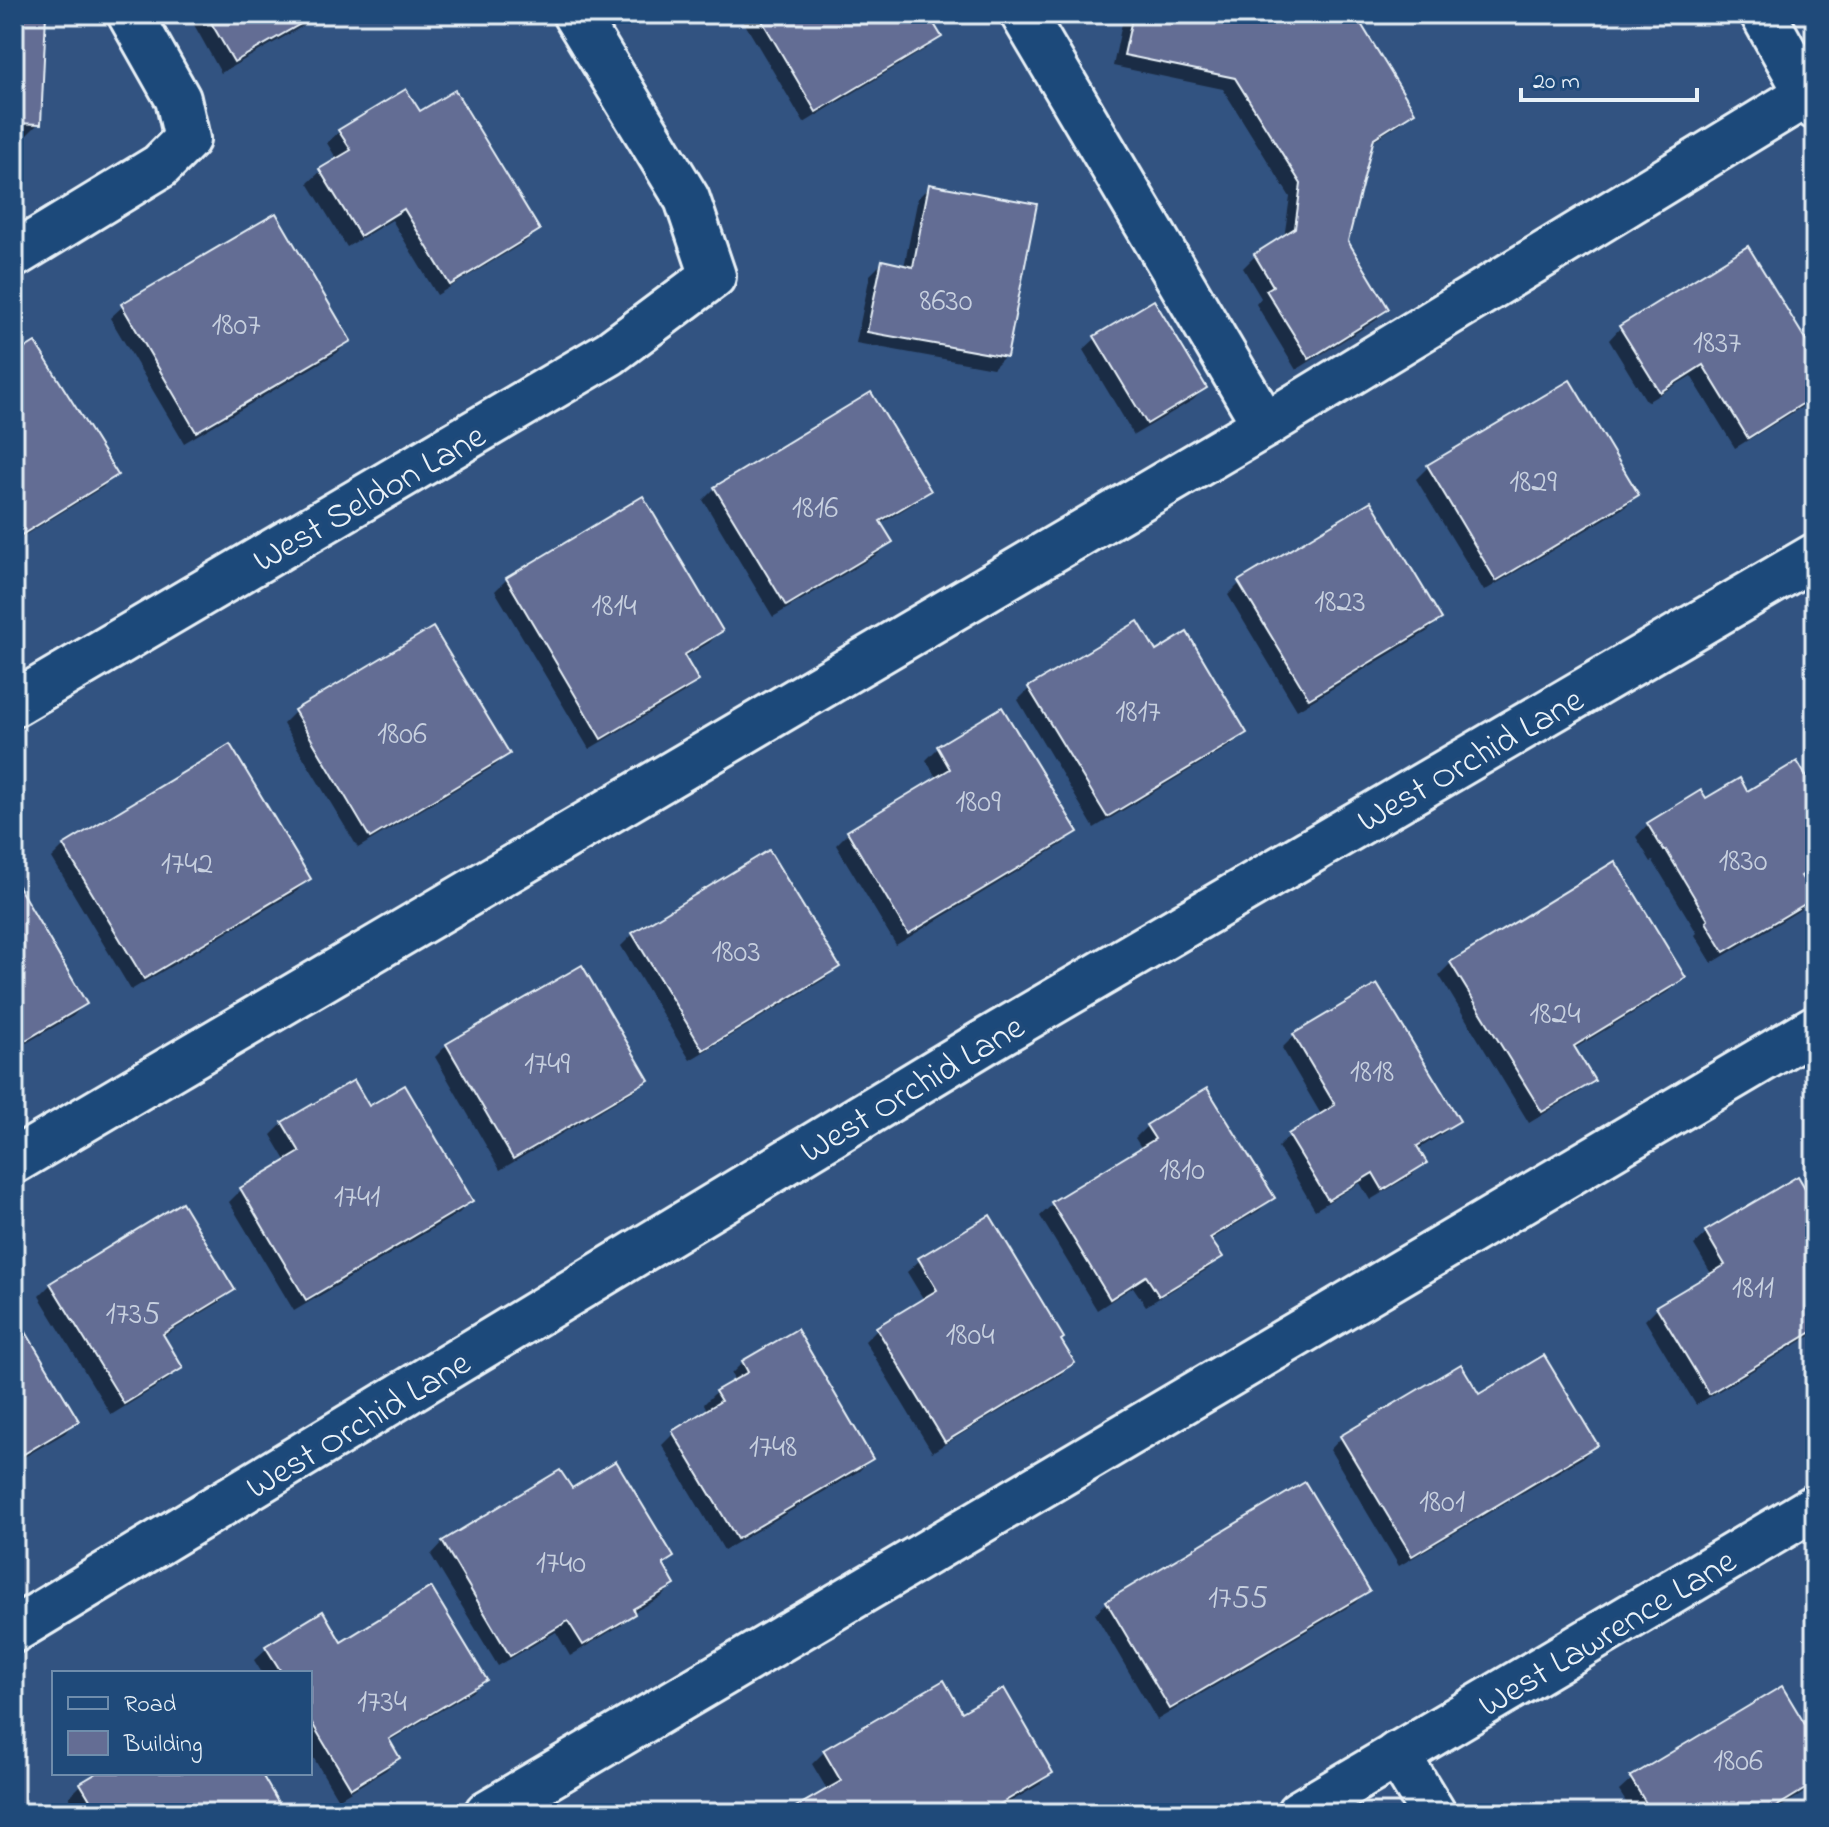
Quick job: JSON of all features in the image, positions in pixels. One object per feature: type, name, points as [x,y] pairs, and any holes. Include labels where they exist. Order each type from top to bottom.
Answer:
[{"type":"street","points":[[14,255],[160,166],[187,139],[178,99],[130,14]]},
{"type":"street","name":"West Seldon Lane","points":[[14,704],[610,353],[713,276],[687,199],[575,14]]},
{"type":"street","points":[[1023,14],[1265,425]]},
{"type":"street","points":[[14,1161],[1811,101],[1763,14]]},
{"type":"street","name":"West Orchid Lane","points":[[14,1630],[969,1051],[1815,556]]},
{"type":"street","points":[[487,1813],[1815,1028]]},
{"type":"street","name":"West Lawrence Lane","points":[[1299,1813],[1815,1507]]},
{"type":"street","points":[[1397,1754],[1433,1813]]},
{"type":"building","points":[[14,14],[46,14],[41,124],[14,123]]},
{"type":"building","points":[[206,14],[318,14],[234,62]]},
{"type":"building","points":[[758,14],[928,14],[942,37],[816,112]]},
{"type":"building","points":[[1133,14],[1273,14],[1300,19],[1309,14],[1355,14],[1415,112],[1374,138],[1348,241],[1389,309],[1309,359],[1266,290],[1273,286],[1254,254],[1295,228],[1301,184],[1235,78],[1124,55]]},
{"type":"building","points":[[406,89],[420,111],[455,90],[540,230],[450,285],[404,209],[360,236],[319,169],[351,150],[338,130]]},
{"type":"building","points":[[929,184],[1037,204],[1007,357],[867,332],[882,260],[913,267]]},
{"type":"building","points":[[276,213],[351,341],[196,432],[121,304]]},
{"type":"building","points":[[1748,246],[1815,355],[1815,396],[1748,438],[1703,365],[1660,392],[1619,326]]},
{"type":"building","points":[[1154,300],[1207,388],[1147,424],[1094,336]]},
{"type":"building","points":[[35,342],[118,475],[20,536],[14,528],[14,355]]},
{"type":"building","points":[[1570,380],[1639,495],[1496,581],[1427,465]]},
{"type":"building","points":[[871,392],[931,491],[880,521],[893,542],[786,606],[714,487]]},
{"type":"building","points":[[643,496],[723,631],[684,655],[699,681],[601,739],[506,578]]},
{"type":"building","points":[[1371,501],[1442,619],[1309,699],[1238,581]]},
{"type":"building","points":[[1138,621],[1156,651],[1187,632],[1247,733],[1107,817],[1028,687]]},
{"type":"building","points":[[433,627],[510,754],[370,838],[294,710]]},
{"type":"building","points":[[1002,707],[1078,832],[908,934],[847,831],[950,769],[937,746]]},
{"type":"building","points":[[230,744],[311,879],[144,979],[63,845]]},
{"type":"building","points":[[1797,761],[1815,791],[1815,867],[1801,876],[1815,898],[1724,952],[1706,922],[1708,920],[1647,823],[1701,790],[1706,798],[1740,778],[1747,791]]},
{"type":"building","points":[[769,850],[840,967],[703,1050],[632,933]]},
{"type":"building","points":[[1615,861],[1686,978],[1574,1046],[1595,1081],[1542,1112],[1450,962]]},
{"type":"building","points":[[14,879],[87,1004],[14,1047]]},
{"type":"building","points":[[582,965],[649,1080],[513,1159],[446,1044]]},
{"type":"building","points":[[1377,984],[1460,1121],[1417,1146],[1427,1163],[1383,1190],[1373,1173],[1328,1200],[1288,1134],[1335,1105],[1293,1034]]},
{"type":"building","points":[[354,1080],[369,1106],[405,1085],[473,1201],[306,1300],[240,1188],[300,1152],[282,1122]]},
{"type":"building","points":[[1207,1088],[1275,1198],[1210,1238],[1223,1257],[1159,1296],[1146,1276],[1110,1299],[1051,1202],[1155,1139],[1146,1125]]},
{"type":"building","points":[[1798,1176],[1815,1205],[1815,1330],[1709,1394],[1656,1306],[1725,1265],[1705,1231]]},
{"type":"building","points":[[182,1202],[235,1290],[163,1334],[183,1368],[124,1404],[50,1283]]},
{"type":"building","points":[[990,1215],[1064,1338],[1061,1340],[1075,1363],[945,1442],[876,1327],[937,1290],[918,1258]]},
{"type":"building","points":[[14,1312],[79,1421],[14,1460]]},
{"type":"building","points":[[797,1329],[873,1459],[737,1539],[672,1431],[721,1401],[715,1391],[748,1372],[742,1361]]},
{"type":"building","points":[[1544,1355],[1598,1445],[1412,1556],[1340,1436],[1461,1364],[1479,1394]]},
{"type":"building","points":[[616,1461],[674,1557],[663,1564],[675,1585],[633,1609],[635,1614],[583,1645],[568,1621],[510,1656],[442,1541],[560,1470],[572,1488]]},
{"type":"building","points":[[1305,1482],[1370,1591],[1170,1709],[1106,1601]]},
{"type":"building","points":[[431,1587],[487,1680],[389,1739],[400,1758],[351,1788],[312,1723],[312,1671],[281,1671],[265,1646],[323,1611],[341,1642]]},
{"type":"building","points":[[944,1680],[962,1712],[1004,1688],[1053,1773],[985,1813],[799,1813],[796,1807],[841,1781],[823,1750]]},
{"type":"building","points":[[1782,1686],[1815,1741],[1815,1783],[1766,1813],[1652,1813],[1630,1777]]},
{"type":"building","points":[[94,1775],[262,1775],[283,1811],[98,1813],[80,1783]]}]
